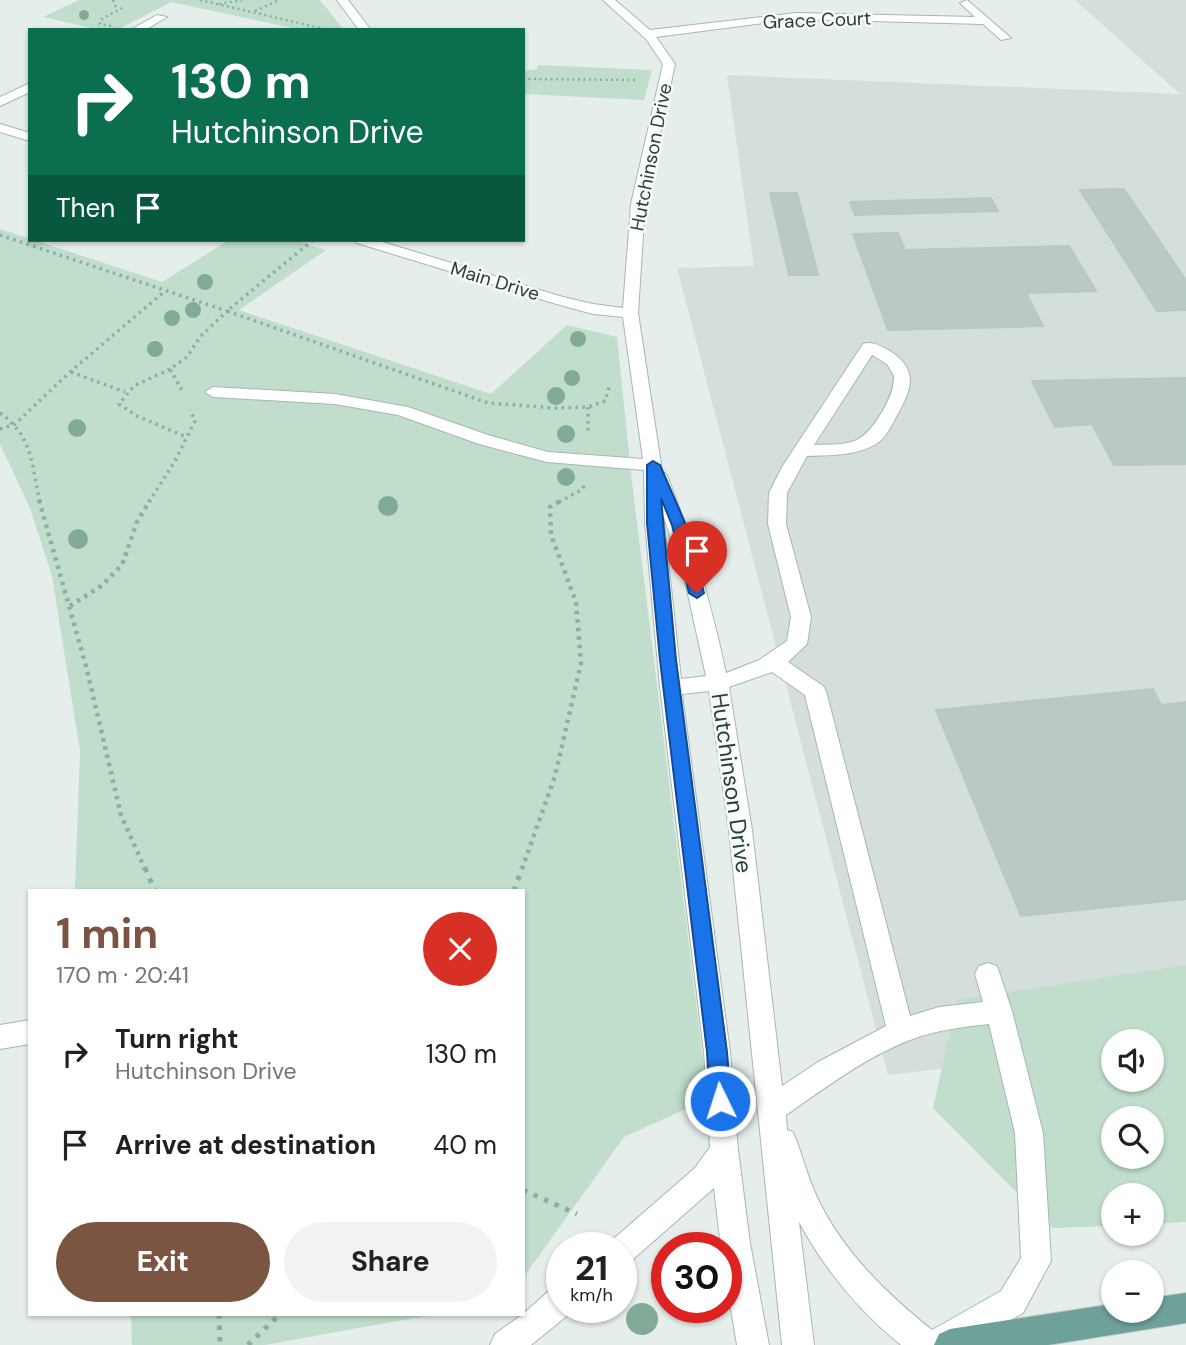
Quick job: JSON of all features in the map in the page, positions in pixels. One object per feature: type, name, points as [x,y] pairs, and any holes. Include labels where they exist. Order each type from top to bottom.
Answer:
[{"type":"main road","points":[[950,1345],[1186,1308]]},
{"type":"street","points":[[342,0],[363,28]]},
{"type":"street","name":"Hutchinson Drive","points":[[608,0],[649,34],[669,64],[638,204],[631,313],[653,465],[654,523],[671,687],[717,1052],[723,1150],[734,1243],[753,1345]]},
{"type":"street","points":[[966,3],[1005,38]]},
{"type":"street","points":[[140,28],[161,16]]},
{"type":"street","name":"Grace Court","points":[[649,34],[796,16],[985,21]]},
{"type":"street","points":[[0,102],[28,88]]},
{"type":"street","points":[[0,128],[28,136]]},
{"type":"street","name":"Main Drive","points":[[369,242],[569,303],[593,309],[631,313]]},
{"type":"street","points":[[671,687],[739,679],[774,663],[797,644],[802,617],[777,524],[778,493],[801,451],[869,348],[891,357],[903,376],[903,391],[874,439],[856,446],[801,451]]},
{"type":"street","points":[[213,391],[335,399],[402,411],[485,440],[547,457],[653,465]]},
{"type":"street","name":"Hutchinson Drive","points":[[653,465],[679,525],[717,683],[742,840],[798,1345]]},
{"type":"street","points":[[774,663],[815,691],[901,1031]]},
{"type":"street","points":[[936,1345],[1012,1302],[1036,1261],[1029,1133],[988,974]]},
{"type":"street","points":[[771,1110],[828,1071],[901,1031],[939,1019],[999,1011]]},
{"type":"street","points":[[0,1037],[28,1032]]},
{"type":"street","name":"Hutchinson Drive","points":[[771,1110],[809,1211],[846,1271],[889,1317],[926,1345]]},
{"type":"street","points":[[637,1237],[705,1178],[723,1150]]},
{"type":"street","points":[[506,1345],[546,1313]]},
{"type":"path","points":[[113,0],[117,10]]},
{"type":"path","points":[[200,0],[320,28]]},
{"type":"path","points":[[215,4],[243,0]]},
{"type":"path","points":[[253,12],[279,0]]},
{"type":"path","points":[[525,79],[665,80]]},
{"type":"path","points":[[0,234],[488,403],[588,407],[605,401],[609,390],[608,378]]},
{"type":"path","points":[[186,437],[137,416],[119,404],[125,392],[187,357],[200,337],[311,242]]},
{"type":"path","points":[[0,429],[15,424],[70,372],[166,290]]},
{"type":"path","points":[[70,606],[101,586],[122,565],[137,522],[175,461],[195,421],[182,388],[170,369]]},
{"type":"path","points":[[70,372],[125,392]]},
{"type":"path","points":[[515,889],[555,776],[581,663],[576,602],[551,535],[550,507],[583,489],[588,459],[588,407]]},
{"type":"path","points":[[0,413],[15,424],[25,437],[48,538],[70,606],[121,815],[154,889]]},
{"type":"path","points":[[525,1191],[577,1214]]},
{"type":"path","points":[[219,1316],[220,1345]]},
{"type":"path","points":[[248,1345],[278,1316]]},
{"type":"shaded area","points":[[1075,0],[1186,0],[1186,1041],[1164,1041],[1164,1029],[1101,1029],[1101,1050],[888,1075],[677,268],[754,266],[727,75],[1180,94]]},
{"type":"green space","points":[[79,0],[320,0],[342,28],[293,28],[171,2],[121,28],[92,28],[43,17]]},
{"type":"green space","points":[[538,65],[652,70],[644,100],[525,94],[525,71],[537,69]]},
{"type":"green space","points":[[0,229],[28,238],[28,242],[40,242],[162,282],[226,242],[299,242],[326,250],[239,310],[491,394],[567,325],[617,337],[632,482],[708,1099],[624,1137],[556,1232],[546,1232],[546,1246],[525,1275],[525,889],[75,889],[80,751],[52,576],[30,508],[0,444]]},
{"type":"green space","points":[[1186,965],[1186,1222],[1164,1223],[1164,1183],[1101,1183],[1101,1226],[1052,1228],[933,1108],[957,1000]]},
{"type":"green space","points":[[131,1316],[425,1316],[265,1345],[132,1345]]},
{"type":"building","points":[[1124,189],[1186,280],[1186,310],[1157,311],[1080,190]]},
{"type":"building","points":[[770,193],[797,193],[818,275],[789,275]]},
{"type":"building","points":[[991,198],[998,211],[855,215],[850,202]]},
{"type":"building","points":[[898,233],[905,250],[1069,246],[1096,291],[1026,293],[1043,326],[888,330],[853,234]]},
{"type":"building","points":[[1186,378],[1186,464],[1114,465],[1092,424],[1055,427],[1032,381]]},
{"type":"building","points":[[1153,689],[1161,705],[1186,702],[1186,899],[1021,916],[936,710]]},
{"type":"route","points":[[697,593],[679,525],[653,465],[654,523],[668,660],[717,1052],[720,1101]]}]
